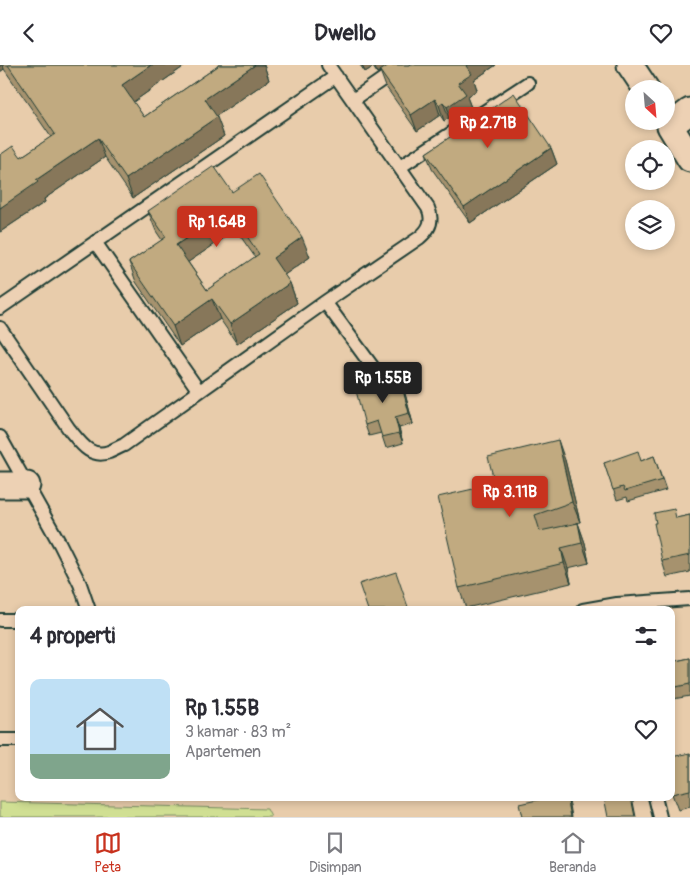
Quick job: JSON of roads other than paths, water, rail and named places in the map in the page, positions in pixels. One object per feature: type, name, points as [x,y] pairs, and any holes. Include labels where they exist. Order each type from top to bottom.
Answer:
[{"type":"street","points":[[630,65],[640,80]]},
{"type":"street","points":[[675,119],[690,111]]},
{"type":"street","points":[[672,130],[690,159]]},
{"type":"street","points":[[0,485],[27,485]]},
{"type":"lane","points":[[0,328],[81,444],[93,453],[107,453],[124,445],[324,302],[419,238],[429,227],[431,213],[328,65]]},
{"type":"lane","points":[[353,101],[403,65]]},
{"type":"lane","points":[[0,308],[336,76]]},
{"type":"lane","points":[[400,167],[528,83]]},
{"type":"lane","points":[[95,242],[199,391]]},
{"type":"lane","points":[[324,302],[377,373]]},
{"type":"lane","points":[[0,437],[60,544],[80,584],[88,606]]},
{"type":"lane","points":[[626,606],[690,599]]},
{"type":"lane","points":[[0,619],[15,620]]},
{"type":"lane","points":[[0,740],[15,739]]},
{"type":"lane","points":[[656,801],[660,817]]}]
